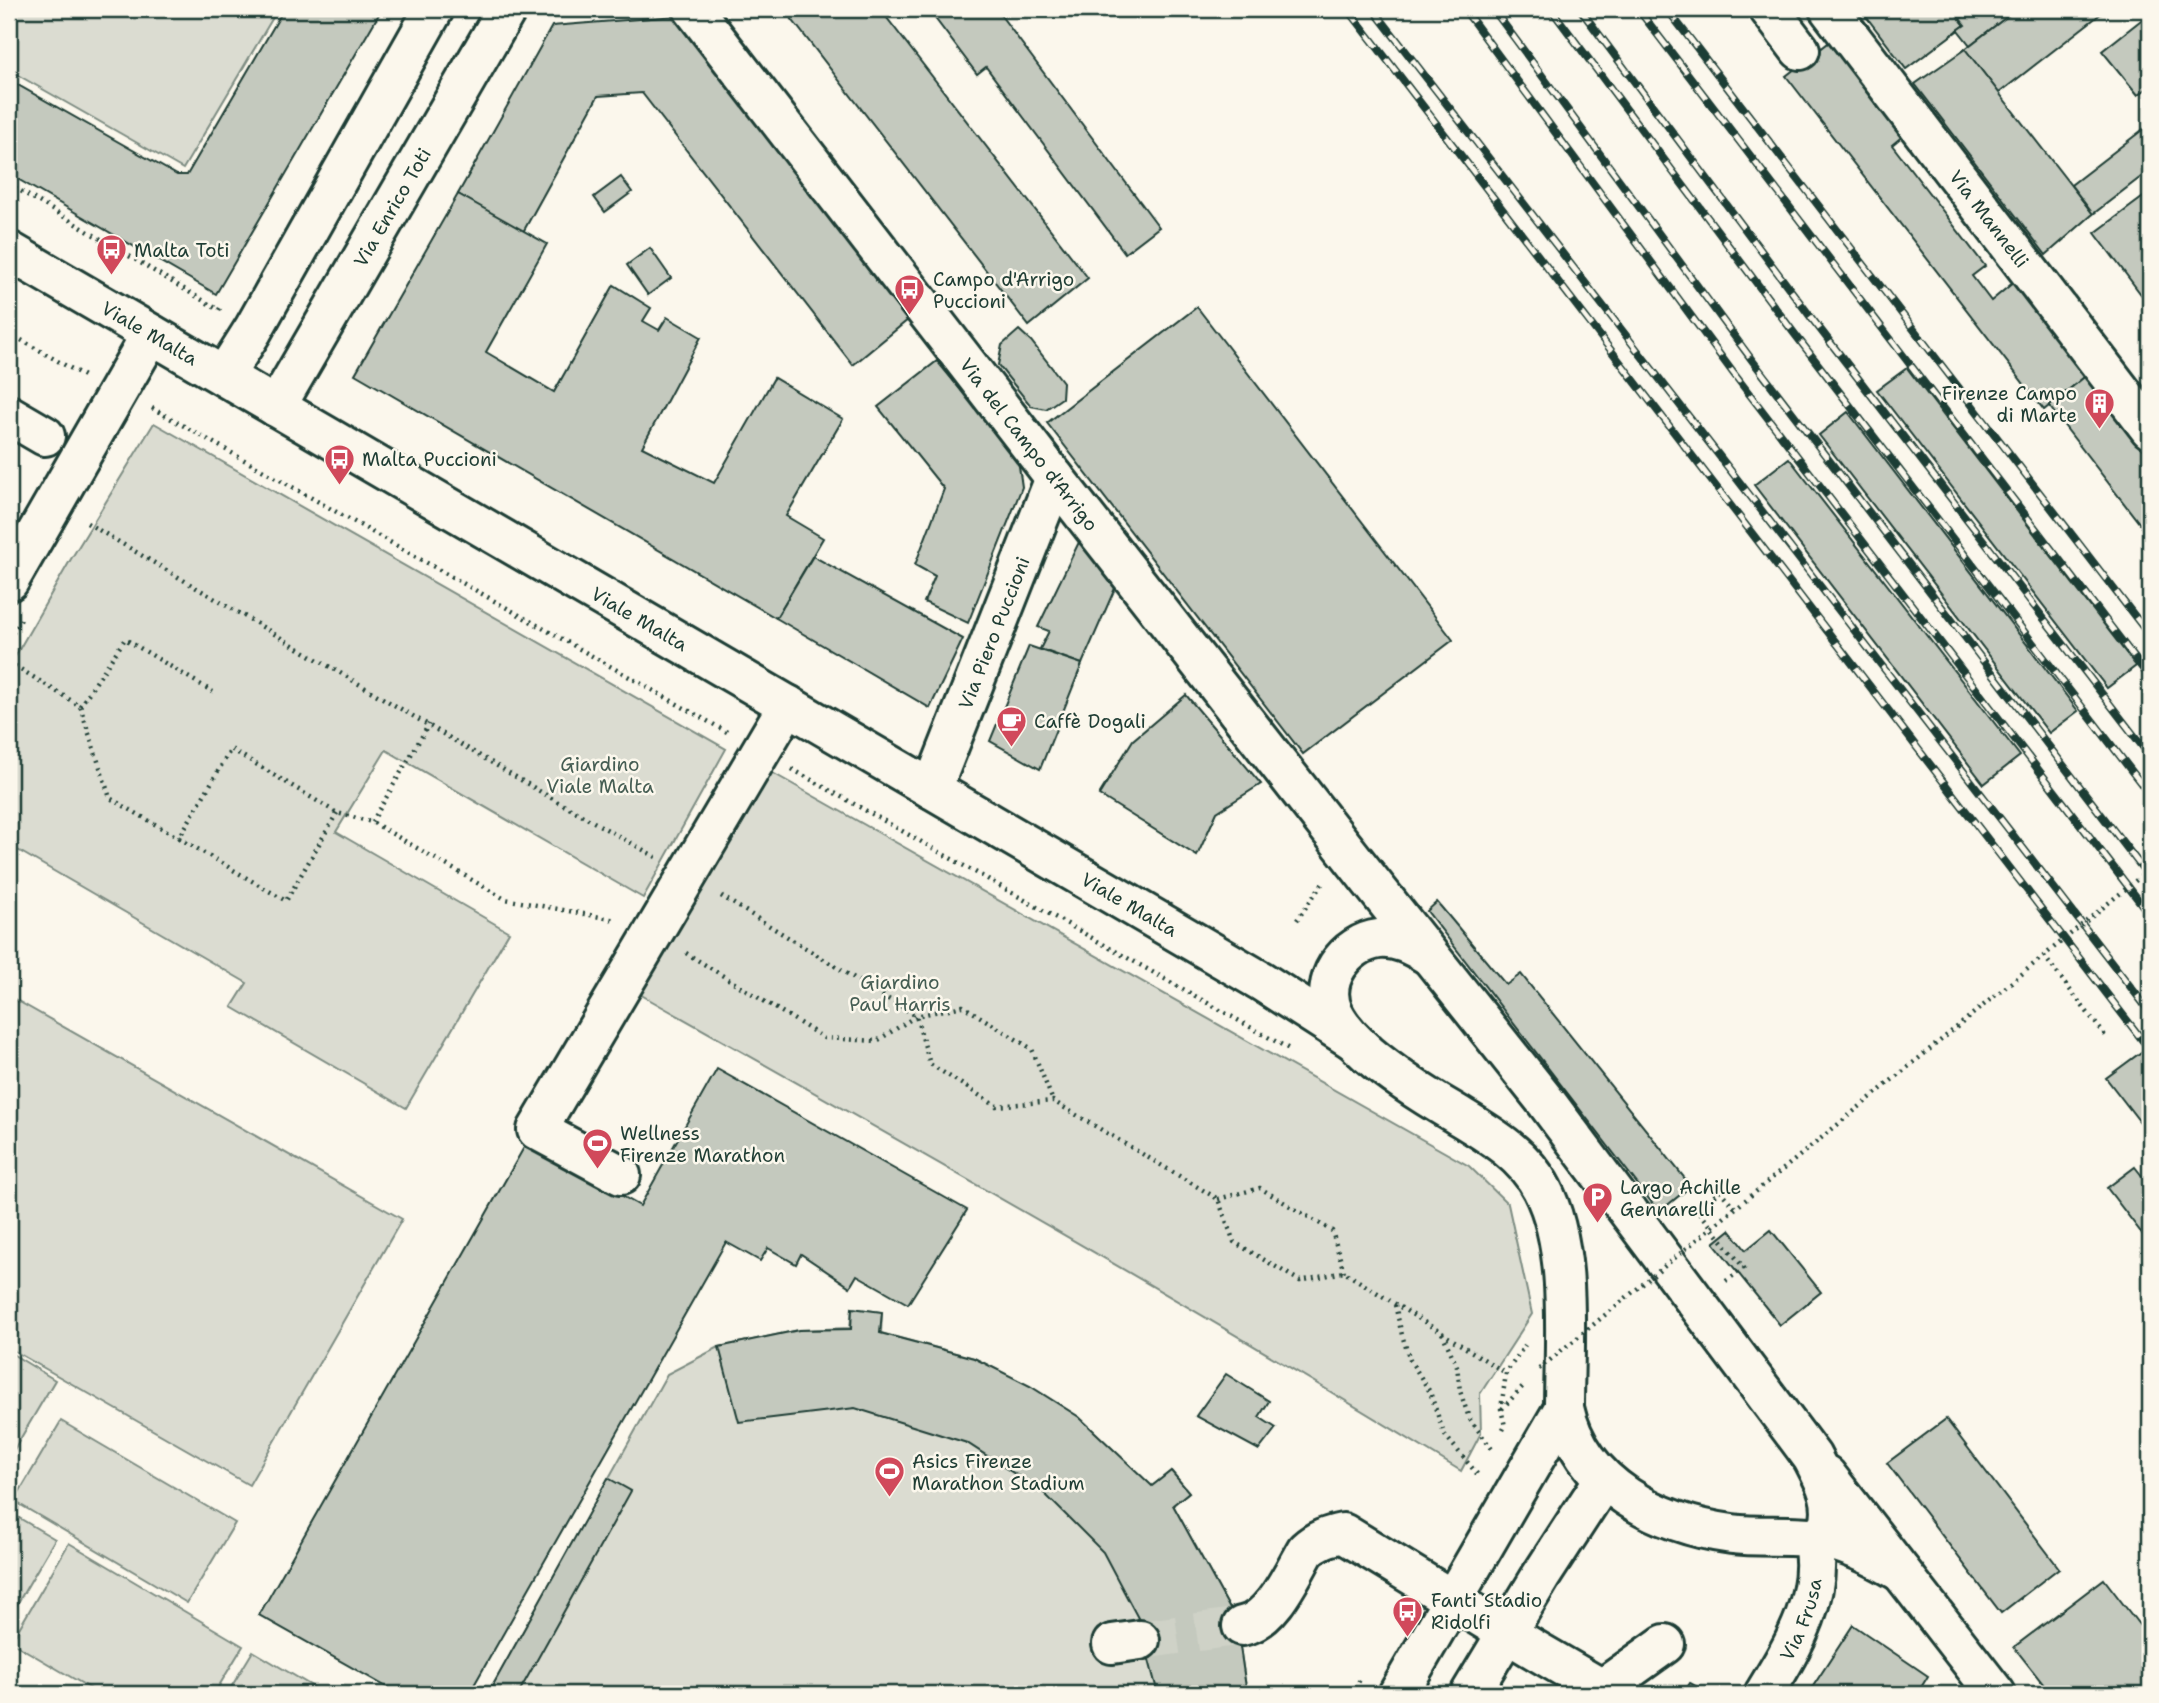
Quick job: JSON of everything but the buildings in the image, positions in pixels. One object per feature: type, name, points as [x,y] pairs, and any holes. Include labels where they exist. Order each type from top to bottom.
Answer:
[{"type":"street","points":[[224,376],[253,330],[434,9]]},
{"type":"street","name":"Via Enrico Toti","points":[[276,407],[507,9]]},
{"type":"street","name":"Via del Campo d'Arrigo","points":[[692,9],[1428,955]]},
{"type":"street","points":[[1769,9],[1800,50]]},
{"type":"street","name":"Via Mannelli","points":[[1829,9],[2150,429]]},
{"type":"street","name":"Viale Malta","points":[[9,251],[1270,986],[1353,1040]]},
{"type":"street","points":[[9,581],[151,334]]},
{"type":"street","points":[[9,415],[45,436]]},
{"type":"street","name":"Via Piero Puccioni","points":[[932,789],[1055,478]]},
{"type":"street","points":[[621,1175],[537,1130],[788,705]]},
{"type":"street","points":[[1368,878],[1371,919],[1343,958],[1330,988],[1333,1012],[1353,1040],[1384,1068],[1497,1140],[1532,1171],[1542,1188],[1552,1209],[1563,1275],[1564,1408],[1568,1427],[1576,1444],[1604,1479],[1648,1510],[1704,1529],[1734,1534],[1812,1538],[1843,1545],[1901,1572]]},
{"type":"street","points":[[1343,958],[1368,942],[1389,940],[1408,944],[1428,955],[1547,1103],[1812,1457],[1996,1694]]},
{"type":"street","name":"Viale Malta","points":[[1270,986],[1288,990],[1303,988],[1325,977],[1343,958]]},
{"type":"street","points":[[1398,1694],[1564,1408]]},
{"type":"street","points":[[1812,1457],[1825,1483],[1832,1511],[1828,1529],[1812,1538]]},
{"type":"street","points":[[1470,1694],[1541,1576],[1604,1479]]},
{"type":"street","points":[[1242,1626],[1267,1614],[1306,1550],[1315,1542],[1343,1533],[1602,1689],[1665,1644]]},
{"type":"street","name":"Via Frusa","points":[[1764,1694],[1791,1648],[1813,1591],[1816,1562],[1812,1538]]},
{"type":"path","points":[[9,184],[219,310]]},
{"type":"path","points":[[9,333],[86,378]]},
{"type":"path","points":[[161,412],[1296,1053]]},
{"type":"path","points":[[82,520],[236,613],[688,876],[916,1016],[930,1064],[985,1099],[996,1105],[1053,1101],[1218,1199],[1234,1242],[1300,1281],[1344,1272]]},
{"type":"path","points":[[80,706],[125,639],[213,692]]},
{"type":"path","points":[[9,662],[80,706],[110,798],[286,901],[338,813]]},
{"type":"path","points":[[372,822],[429,724]]},
{"type":"path","points":[[179,838],[231,749],[338,813],[372,822],[505,899],[626,922]]},
{"type":"path","points":[[1529,1338],[1506,1373],[1501,1409],[1539,1369],[2150,869]]},
{"type":"path","points":[[1297,920],[1327,877]]},
{"type":"path","points":[[686,953],[824,1038],[877,1041],[916,1016],[963,1006],[1032,1049],[1053,1101]]},
{"type":"path","points":[[2044,956],[2104,1034],[2099,1036]]},
{"type":"path","points":[[1218,1199],[1260,1188],[1332,1231],[1344,1272],[1506,1373]]},
{"type":"path","points":[[1736,1209],[1720,1191],[1697,1209],[1744,1268]]},
{"type":"path","points":[[1395,1304],[1410,1360],[1430,1391],[1444,1434],[1478,1475]]},
{"type":"path","points":[[1441,1332],[1457,1366],[1460,1391],[1469,1418],[1492,1449]]},
{"type":"green space","points":[[9,9],[278,9],[183,169],[9,70]]},
{"type":"green space","name":"Giardino Viale Malta","points":[[154,423],[726,749],[643,898],[386,750],[336,832],[509,932],[406,1108],[232,1007],[247,983],[9,845],[9,667]]},
{"type":"green space","name":"Giardino Paul Harris","points":[[771,772],[1469,1166],[1508,1204],[1532,1314],[1480,1394],[1481,1433],[1461,1471],[1154,1287],[636,992]]},
{"type":"green space","points":[[9,996],[402,1219],[249,1485],[9,1348]]},
{"type":"green space","name":"Asics Firenze Marathon Stadium","points":[[852,1308],[882,1312],[881,1333],[974,1358],[1030,1386],[1079,1417],[1152,1486],[1171,1471],[1189,1492],[1173,1505],[1236,1620],[1247,1694],[488,1694],[667,1374],[719,1347],[799,1330],[850,1328]]},
{"type":"green space","points":[[9,1352],[55,1380],[9,1458]]},
{"type":"green space","points":[[61,1421],[235,1523],[187,1603],[14,1501]]},
{"type":"green space","points":[[9,1512],[55,1539],[9,1618]]},
{"type":"green space","points":[[69,1543],[243,1646],[214,1694],[100,1694],[11,1642]]},
{"type":"green space","points":[[253,1651],[325,1694],[227,1694]]},
{"type":"tunnel","points":[[1140,1640],[1242,1626]]},
{"type":"railway","points":[[1348,9],[2150,1050]]},
{"type":"railway","points":[[1373,9],[2150,1012]]},
{"type":"railway","points":[[1464,9],[1734,374],[2150,915]]},
{"type":"railway","points":[[1493,9],[1752,360],[2150,878]]},
{"type":"railway","points":[[1551,9],[1794,333],[2150,795]]},
{"type":"railway","points":[[1580,9],[1813,320],[2150,756]]},
{"type":"railway","points":[[1638,9],[2150,678]]},
{"type":"railway","points":[[1667,9],[2150,636]]},
{"type":"place","name":"Malta Toti","points":[[111,277]]},
{"type":"place","name":"Campo d'Arrigo Puccioni","points":[[910,317]]},
{"type":"place","name":"Firenze Campo di Marte","points":[[2100,431]]},
{"type":"place","name":"Malta Puccioni","points":[[339,486]]},
{"type":"place","name":"Caffè Dogali","points":[[1011,748]]},
{"type":"place","name":"Wellness Firenze Marathon","points":[[597,1171]]},
{"type":"place","name":"Largo Achille Gennarelli","points":[[1597,1225]]},
{"type":"place","name":"Asics Firenze Marathon Stadium","points":[[889,1499]]},
{"type":"place","name":"Fanti Stadio Ridolfi","points":[[1408,1638]]}]
